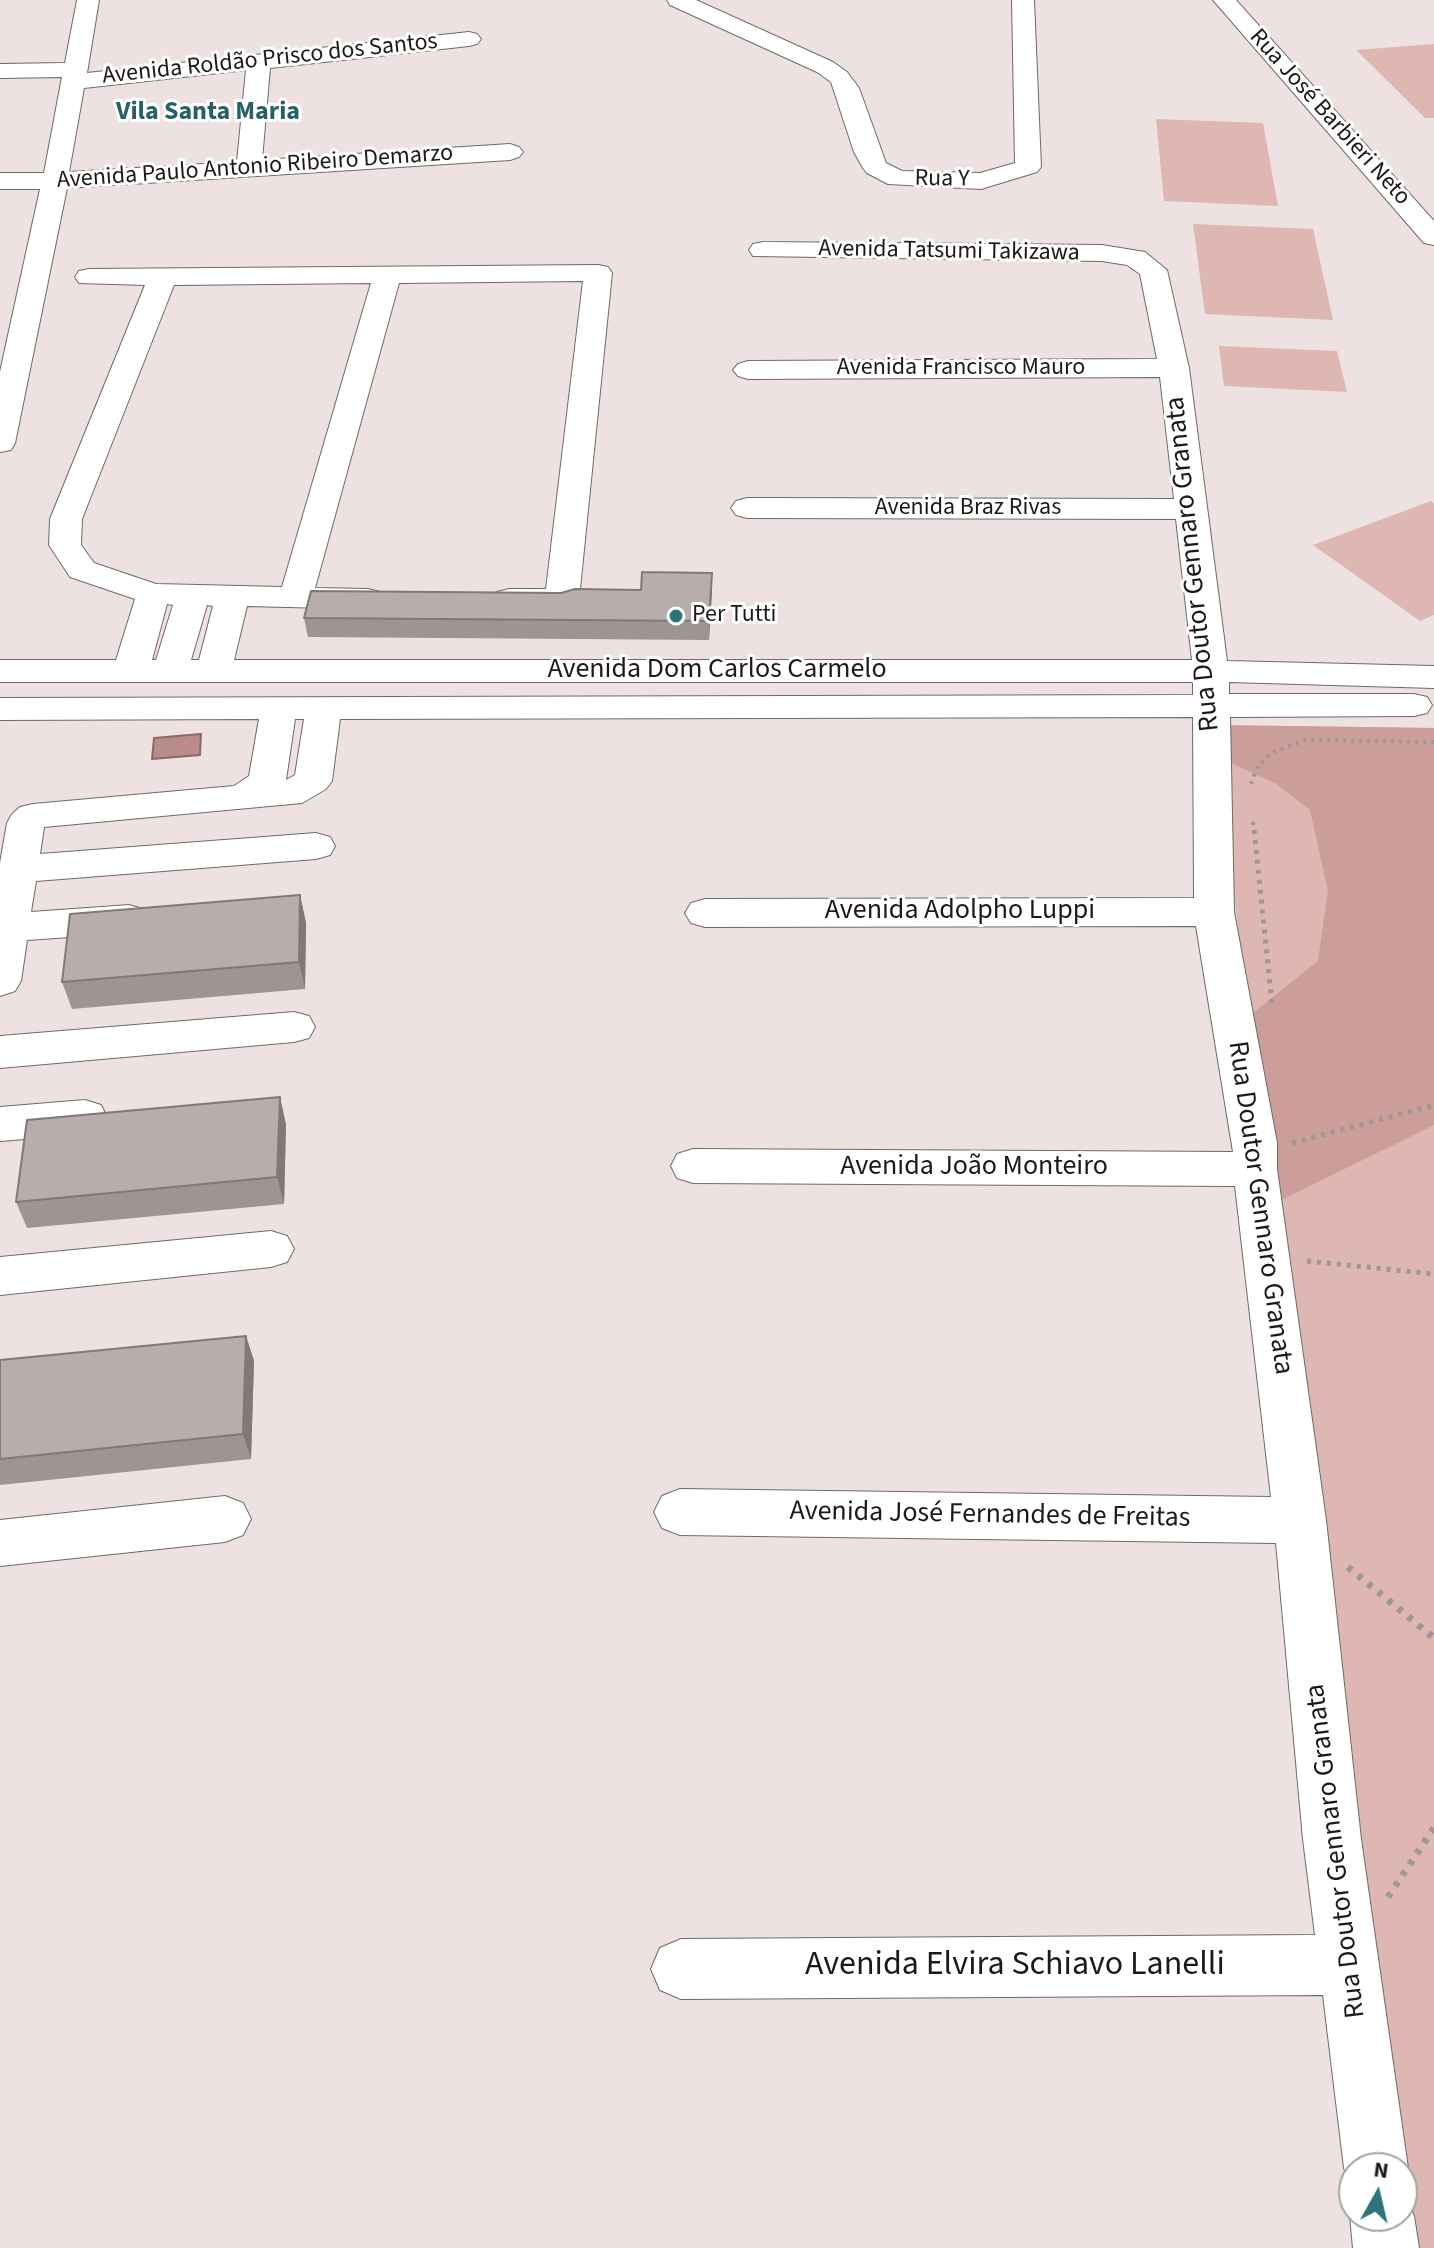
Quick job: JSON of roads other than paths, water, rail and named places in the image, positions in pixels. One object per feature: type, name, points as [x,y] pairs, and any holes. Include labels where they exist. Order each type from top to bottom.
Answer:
[{"type":"street","points":[[0,443],[14,311],[55,181],[88,0]]},
{"type":"street","name":"Rua Y","points":[[678,0],[825,67],[839,77],[847,88],[867,152],[876,168],[897,179],[981,181],[1028,167],[1023,0]]},
{"type":"street","name":"Rua José Barbieri Neto","points":[[1224,0],[1434,237]]},
{"type":"street","name":"Rua José Barbieri Neto","points":[[1250,0],[1434,206]]},
{"type":"street","name":"Avenida Roldão Prisco dos Santos","points":[[0,71],[73,76],[259,62],[469,39]]},
{"type":"street","points":[[249,167],[259,62]]},
{"type":"street","name":"Avenida Paulo Antonio Ribeiro Demarzo","points":[[0,181],[55,181],[510,152]]},
{"type":"street","name":"Avenida Tatsumi Takizawa","points":[[763,250],[1102,253],[1135,258]]},
{"type":"street","name":"Rua Doutor Gennaro Granata","points":[[1135,258],[1153,270],[1174,368],[1211,689],[1214,912],[1255,1143],[1272,1157],[1300,1520],[1332,1839],[1374,2152]]},
{"type":"street","points":[[89,277],[598,273],[562,599],[483,599]]},
{"type":"street","points":[[295,599],[387,275]]},
{"type":"street","points":[[163,276],[66,519],[65,545],[82,570],[153,594],[405,599]]},
{"type":"street","name":"Avenida Francisco Mauro","points":[[748,370],[1174,368]]},
{"type":"street","name":"Avenida Braz Rivas","points":[[747,508],[1190,509]]},
{"type":"street","points":[[131,671],[153,594]]},
{"type":"street","points":[[170,671],[193,596]]},
{"type":"street","points":[[214,671],[232,597]]},
{"type":"street","name":"Avenida Dom Carlos Carmelo","points":[[0,671],[713,671],[1211,689],[1434,705]]},
{"type":"street","points":[[713,671],[713,707]]},
{"type":"street","name":"Avenida Dom Carlos Carmelo","points":[[0,709],[713,707],[1211,689],[1434,677]]},
{"type":"street","points":[[246,796],[266,782],[279,708]]},
{"type":"street","points":[[0,981],[26,823],[33,816],[289,794],[313,781],[324,708]]},
{"type":"street","points":[[18,869],[316,846]]},
{"type":"street","name":"Avenida Adolpho Luppi","points":[[705,913],[1214,912]]},
{"type":"street","points":[[8,928],[162,916]]},
{"type":"street","points":[[0,1052],[294,1027]]},
{"type":"street","points":[[0,1124],[125,1114]]},
{"type":"street","name":"Avenida João Monteiro","points":[[693,1166],[1272,1157]]},
{"type":"street","points":[[0,1276],[271,1249]]},
{"type":"street","name":"Avenida José Fernandes de Freitas","points":[[680,1512],[1300,1520]]},
{"type":"street","points":[[0,1543],[225,1519]]},
{"type":"street","name":"Avenida Elvira Schiavo Lanelli","points":[[681,1969],[1349,1965]]},
{"type":"place","name":"Per Tutti","points":[[676,616]]},
{"type":"district","name":"Vila Santa Maria","points":[[208,113]]}]
